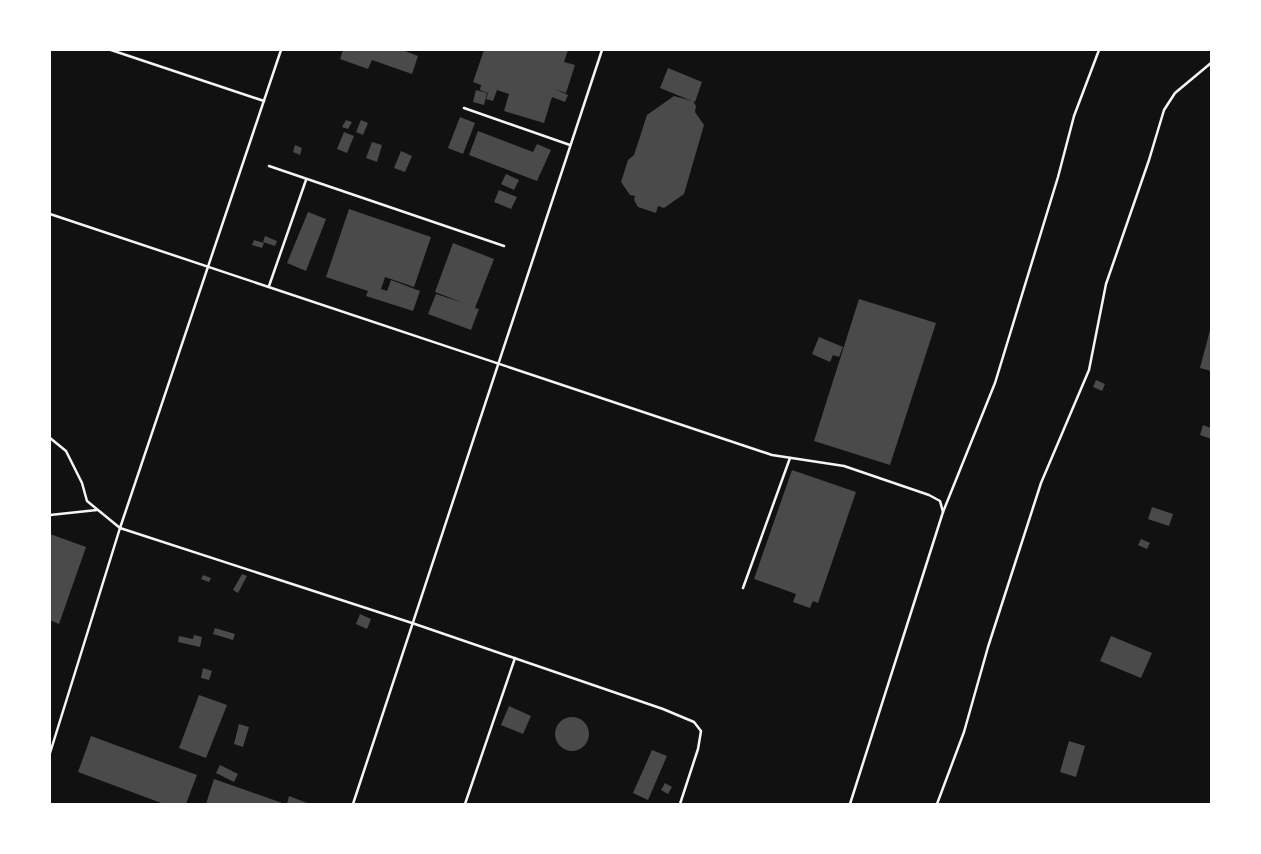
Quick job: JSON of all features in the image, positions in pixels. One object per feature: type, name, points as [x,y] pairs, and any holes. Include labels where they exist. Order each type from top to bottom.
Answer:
[{"type":"lane","points":[[111,50],[264,101]]},
{"type":"lane","points":[[50,753],[120,528],[281,50]]},
{"type":"lane","points":[[353,804],[602,50]]},
{"type":"lane","points":[[850,804],[943,512],[995,383],[1058,177],[1074,116],[1099,50]]},
{"type":"lane","points":[[937,804],[964,732],[988,647],[1041,483],[1089,370],[1106,284],[1149,160],[1164,110],[1176,93],[1211,63]]},
{"type":"lane","points":[[464,108],[570,145]]},
{"type":"lane","points":[[269,166],[504,246]]},
{"type":"lane","points":[[269,286],[306,180]]},
{"type":"lane","points":[[50,214],[209,265],[499,366],[772,455],[844,466],[929,495],[940,501],[943,512]]},
{"type":"lane","points":[[50,438],[66,451],[82,483],[88,501],[120,528],[412,623],[663,709],[694,722],[701,731],[700,740],[680,804]]},
{"type":"lane","points":[[743,588],[790,458]]},
{"type":"lane","points":[[50,515],[97,510]]},
{"type":"lane","points":[[465,804],[515,658]]},
{"type":"building","points":[[343,50],[402,50],[418,56],[412,74],[372,60],[368,69],[340,59]]},
{"type":"building","points":[[484,50],[568,50],[564,62],[575,65],[566,93],[555,89],[568,95],[565,102],[552,97],[544,123],[504,111],[509,94],[497,90],[493,101],[486,99],[488,93],[480,90],[481,85],[473,82]]},
{"type":"building","points":[[668,68],[702,82],[695,102],[693,101],[696,106],[695,112],[704,125],[684,194],[664,208],[658,206],[656,213],[638,207],[634,200],[635,196],[630,195],[621,182],[628,160],[634,155],[647,115],[674,96],[692,101],[660,88]]},
{"type":"building","points":[[476,90],[487,93],[484,105],[473,102]]},
{"type":"building","points":[[460,117],[475,123],[463,154],[448,148]]},
{"type":"building","points":[[346,120],[352,122],[348,129],[342,127]]},
{"type":"building","points":[[361,120],[368,123],[363,135],[356,132]]},
{"type":"building","points":[[478,131],[533,152],[537,144],[551,150],[537,181],[469,155]]},
{"type":"building","points":[[344,132],[354,136],[347,153],[337,149]]},
{"type":"building","points":[[372,142],[382,145],[377,162],[366,158]]},
{"type":"building","points":[[295,145],[302,148],[300,155],[293,152]]},
{"type":"building","points":[[401,151],[412,156],[405,172],[394,168]]},
{"type":"building","points":[[506,174],[519,180],[514,190],[501,184]]},
{"type":"building","points":[[499,190],[517,197],[511,209],[494,202]]},
{"type":"building","points":[[349,209],[431,237],[414,287],[385,277],[381,289],[387,291],[391,280],[420,291],[413,311],[366,296],[368,291],[326,277]]},
{"type":"building","points":[[308,212],[326,219],[306,271],[287,263]]},
{"type":"building","points":[[265,236],[277,241],[275,246],[263,242]]},
{"type":"building","points":[[254,240],[264,243],[262,248],[252,245]]},
{"type":"building","points":[[453,243],[494,259],[475,308],[479,309],[471,330],[428,314],[436,294],[464,303],[435,292]]},
{"type":"building","points":[[859,299],[936,323],[890,465],[814,441]]},
{"type":"building","points":[[1211,330],[1211,371],[1200,368]]},
{"type":"building","points":[[819,337],[843,347],[839,357],[833,355],[830,362],[812,354]]},
{"type":"building","points":[[1096,380],[1105,384],[1102,391],[1093,387]]},
{"type":"building","points":[[1203,425],[1211,428],[1211,439],[1200,435]]},
{"type":"building","points":[[792,470],[856,492],[818,603],[813,601],[810,608],[793,602],[796,594],[754,579]]},
{"type":"building","points":[[1152,507],[1173,514],[1169,526],[1148,519]]},
{"type":"building","points":[[50,534],[86,547],[59,624],[50,620]]},
{"type":"building","points":[[1141,539],[1150,543],[1147,549],[1138,545]]},
{"type":"building","points":[[242,574],[247,576],[238,593],[233,590]]},
{"type":"building","points":[[203,575],[211,578],[209,582],[201,579]]},
{"type":"building","points":[[360,614],[371,619],[367,629],[356,624]]},
{"type":"building","points":[[215,628],[235,634],[233,640],[213,634]]},
{"type":"building","points":[[194,635],[202,637],[200,647],[178,642],[179,636],[193,639]]},
{"type":"building","points":[[1111,636],[1152,653],[1141,678],[1100,661]]},
{"type":"building","points":[[203,668],[212,671],[209,680],[201,678]]},
{"type":"building","points":[[199,695],[227,705],[206,758],[179,748]]},
{"type":"building","points":[[509,706],[531,716],[523,734],[501,725]]},
{"type":"building","points":[[572,717],[584,722],[589,734],[584,746],[572,751],[560,746],[555,734],[560,722]]},
{"type":"building","points":[[239,724],[249,727],[243,747],[234,744]]},
{"type":"building","points":[[91,736],[197,775],[186,804],[164,804],[78,772]]},
{"type":"building","points":[[1069,741],[1085,746],[1076,777],[1060,772]]},
{"type":"building","points":[[652,750],[667,756],[648,800],[633,793]]},
{"type":"building","points":[[220,765],[238,774],[234,782],[216,773]]},
{"type":"building","points":[[214,779],[285,804],[206,804]]},
{"type":"building","points":[[665,783],[672,787],[668,794],[661,790]]},
{"type":"building","points":[[289,796],[310,804],[287,804]]}]
